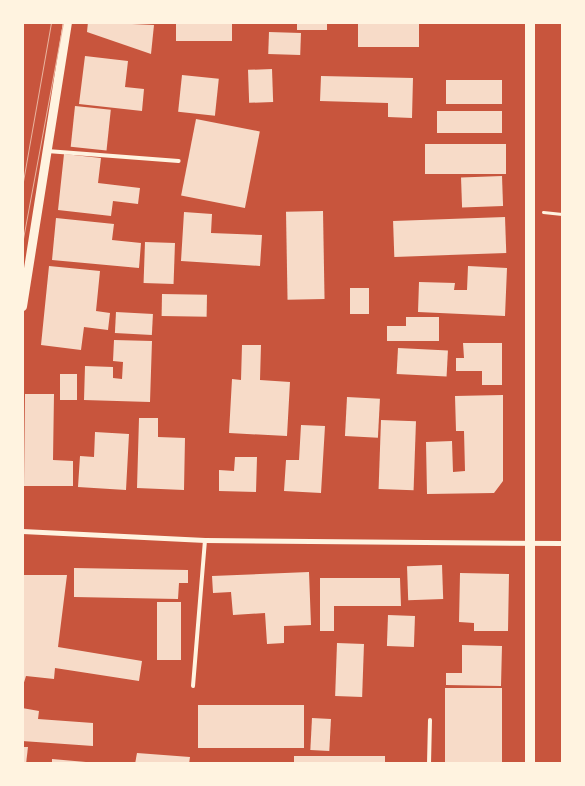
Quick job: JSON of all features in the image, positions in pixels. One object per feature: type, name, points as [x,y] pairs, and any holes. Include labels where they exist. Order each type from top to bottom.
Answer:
[{"type":"main road","points":[[530,22],[530,764]]},
{"type":"street","points":[[22,306],[67,22]]},
{"type":"street","points":[[22,531],[205,540],[562,542]]},
{"type":"lane","points":[[47,151],[179,161]]},
{"type":"lane","points":[[193,686],[205,540]]},
{"type":"lane","points":[[430,720],[430,764]]},
{"type":"path","points":[[530,212],[562,214]]},
{"type":"building","points":[[88,22],[154,25],[151,54],[87,32]]},
{"type":"building","points":[[176,22],[232,22],[232,41],[176,41]]},
{"type":"building","points":[[297,22],[327,22],[327,30],[297,30]]},
{"type":"building","points":[[358,22],[419,22],[419,47],[358,47]]},
{"type":"building","points":[[269,32],[301,33],[300,55],[268,54]]},
{"type":"building","points":[[85,56],[128,61],[125,87],[144,89],[142,111],[79,104]]},
{"type":"building","points":[[272,69],[273,102],[249,103],[248,70]]},
{"type":"building","points":[[182,75],[219,79],[215,116],[178,112]]},
{"type":"building","points":[[321,76],[413,78],[412,118],[388,117],[388,103],[320,101]]},
{"type":"building","points":[[446,80],[502,80],[502,104],[446,104]]},
{"type":"building","points":[[75,106],[111,110],[107,151],[71,147]]},
{"type":"building","points":[[437,111],[502,111],[502,133],[437,133]]},
{"type":"building","points":[[196,119],[260,131],[245,208],[181,196]]},
{"type":"building","points":[[425,144],[506,144],[506,174],[425,174]]},
{"type":"building","points":[[64,154],[101,158],[98,183],[140,188],[138,204],[113,201],[111,216],[58,210]]},
{"type":"building","points":[[502,176],[503,206],[462,207],[461,177]]},
{"type":"building","points":[[323,211],[325,299],[288,300],[286,212]]},
{"type":"building","points":[[184,212],[212,214],[211,233],[262,235],[260,266],[181,261]]},
{"type":"building","points":[[505,217],[506,253],[394,257],[393,221]]},
{"type":"building","points":[[56,218],[114,224],[112,240],[141,243],[139,268],[52,260]]},
{"type":"building","points":[[145,242],[175,243],[174,284],[144,283]]},
{"type":"building","points":[[49,266],[100,271],[96,311],[110,313],[108,330],[84,327],[81,350],[41,345]]},
{"type":"building","points":[[468,266],[507,268],[505,316],[418,312],[419,282],[455,283],[454,290],[467,290]]},
{"type":"building","points":[[350,288],[369,288],[369,314],[350,314]]},
{"type":"building","points":[[162,294],[207,295],[207,317],[162,316]]},
{"type":"building","points":[[116,312],[153,314],[152,335],[115,333]]},
{"type":"building","points":[[406,317],[439,317],[439,341],[387,341],[387,326],[406,326]]},
{"type":"building","points":[[114,340],[152,341],[150,402],[84,400],[85,366],[113,367],[113,378],[122,379],[123,362],[113,361]]},
{"type":"building","points":[[463,343],[502,343],[502,385],[482,385],[482,371],[456,371],[456,358],[464,358]]},
{"type":"building","points":[[242,345],[261,345],[260,380],[290,382],[287,436],[229,433],[232,379],[241,380]]},
{"type":"building","points":[[398,348],[448,351],[447,377],[397,374]]},
{"type":"building","points":[[60,374],[77,374],[77,400],[60,400]]},
{"type":"building","points":[[25,394],[54,394],[53,460],[73,461],[73,486],[24,486]]},
{"type":"building","points":[[503,395],[503,481],[494,493],[427,494],[426,442],[452,441],[453,472],[465,471],[464,431],[456,431],[455,396]]},
{"type":"building","points":[[347,397],[380,399],[378,438],[345,436]]},
{"type":"building","points":[[139,418],[158,418],[158,437],[185,438],[184,490],[137,488]]},
{"type":"building","points":[[381,420],[416,421],[414,490],[379,489]]},
{"type":"building","points":[[301,425],[325,426],[321,493],[284,491],[286,460],[299,460]]},
{"type":"building","points":[[95,432],[129,434],[126,490],[78,487],[80,456],[94,457]]},
{"type":"building","points":[[235,457],[257,457],[256,492],[219,491],[219,470],[234,471]]},
{"type":"building","points":[[442,565],[443,599],[408,600],[407,566]]},
{"type":"building","points":[[74,568],[188,570],[188,583],[179,583],[178,599],[74,597]]},
{"type":"building","points":[[309,572],[311,625],[284,626],[284,643],[267,644],[265,613],[233,615],[231,592],[213,593],[212,576]]},
{"type":"building","points":[[460,573],[509,574],[508,631],[474,631],[474,623],[459,622]]},
{"type":"building","points":[[22,575],[67,575],[58,647],[142,661],[139,681],[55,668],[54,679],[26,676],[22,689]]},
{"type":"building","points":[[320,578],[400,578],[401,606],[334,606],[334,631],[320,631]]},
{"type":"building","points":[[157,602],[181,602],[181,660],[157,660]]},
{"type":"building","points":[[388,615],[415,616],[414,647],[387,646]]},
{"type":"building","points":[[337,643],[364,644],[362,697],[335,696]]},
{"type":"building","points":[[462,645],[502,646],[501,686],[446,685],[446,673],[462,673]]},
{"type":"building","points":[[445,688],[502,688],[502,764],[445,764]]},
{"type":"building","points":[[198,705],[304,705],[304,748],[198,748]]},
{"type":"building","points":[[22,708],[39,711],[38,719],[93,723],[93,746],[22,741]]},
{"type":"building","points":[[312,718],[331,719],[329,751],[310,750]]},
{"type":"building","points":[[22,747],[28,747],[26,764],[22,764]]},
{"type":"building","points":[[137,753],[190,757],[189,764],[135,764]]},
{"type":"building","points":[[294,756],[385,756],[385,764],[294,764]]},
{"type":"building","points":[[52,759],[86,762],[86,764],[52,764]]},
{"type":"tram line","points":[[22,187],[51,22]]},
{"type":"tram line","points":[[22,244],[63,22]]}]
